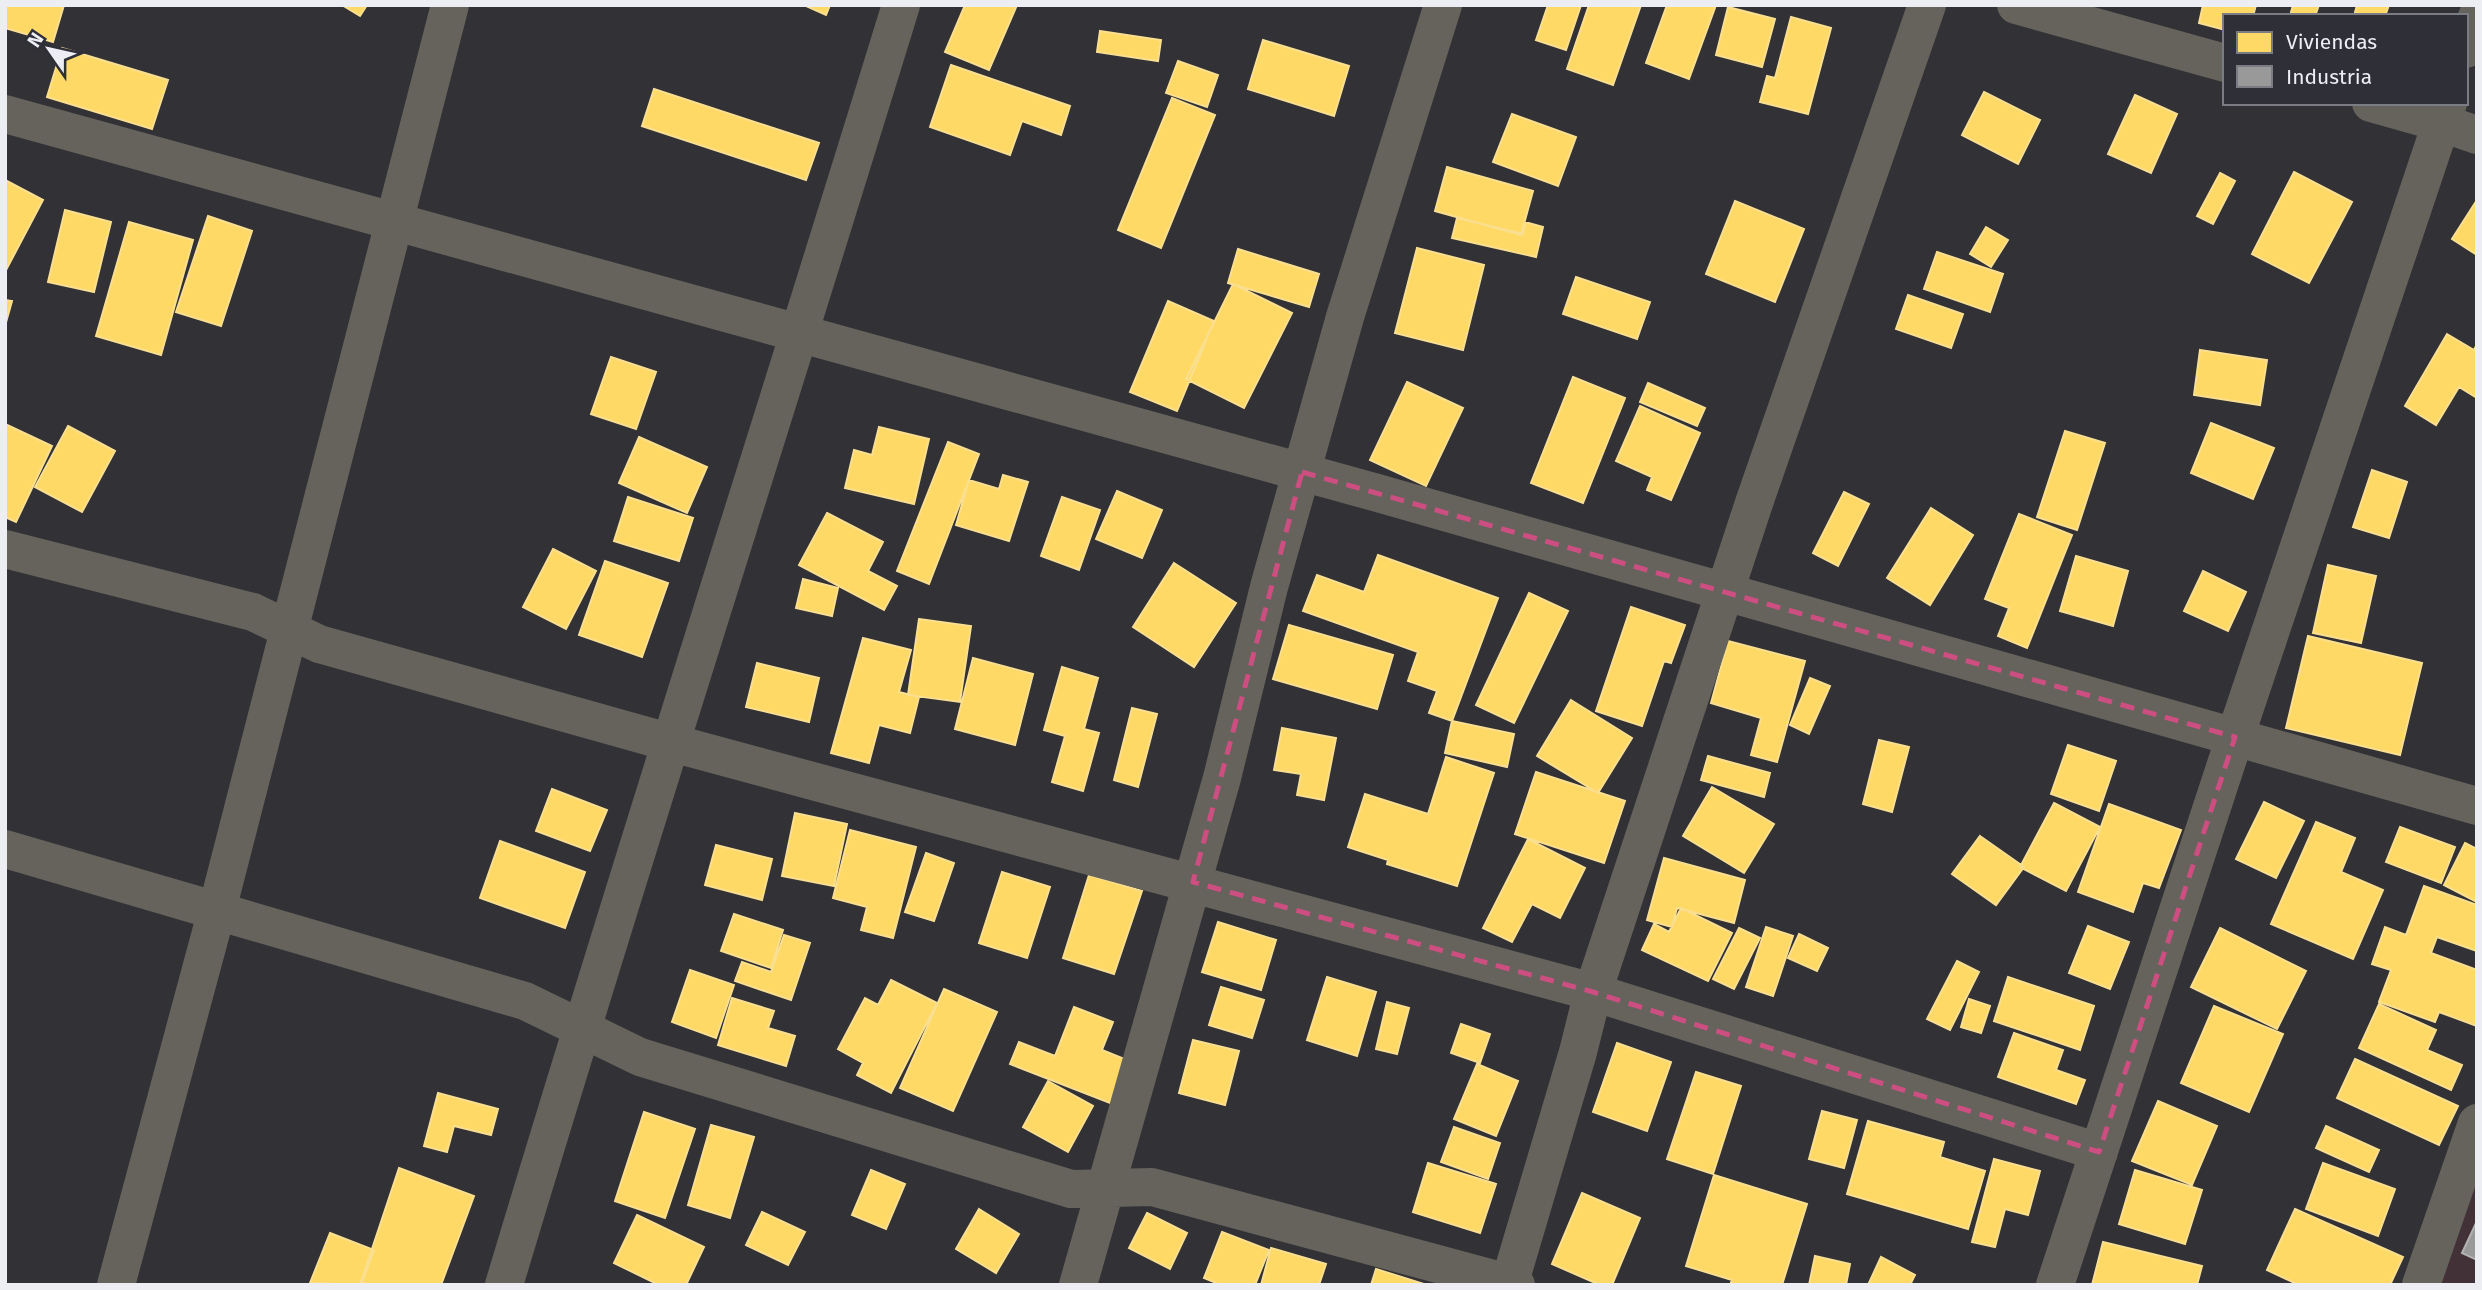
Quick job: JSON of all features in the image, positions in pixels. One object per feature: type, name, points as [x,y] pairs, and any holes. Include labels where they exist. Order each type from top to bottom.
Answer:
[{"type":"street","points":[[116,1285],[217,910],[450,5]]},
{"type":"street","points":[[504,1285],[581,1027],[901,5]]},
{"type":"street","points":[[1078,1285],[1222,778],[1269,587],[1345,317],[1443,5]]},
{"type":"street","points":[[5,849],[525,1001],[640,1057],[1071,1189],[1152,1187],[1511,1284],[1593,992],[1725,592],[1927,5]]},
{"type":"street","points":[[2016,5],[2223,62]]},
{"type":"street","points":[[2468,43],[2477,17]]},
{"type":"street","points":[[2056,1285],[2235,737],[2456,120],[2381,105]]},
{"type":"street","points":[[5,114],[1302,472],[2477,806]]},
{"type":"street","points":[[5,549],[253,612],[319,644],[672,743],[1593,992],[2099,1152]]},
{"type":"street","points":[[2421,1285],[2477,1124]]},
{"type":"highlighted area","points":[[1302,472],[2235,737],[2099,1152],[1593,992],[1193,882]]},
{"type":"shaded area","points":[[2477,1162],[2477,1285],[2435,1285]]},
{"type":"building: Viviendas","points":[[5,5],[64,5],[53,42],[5,28]]},
{"type":"building: Viviendas","points":[[342,5],[367,5],[360,16]]},
{"type":"building: Viviendas","points":[[804,5],[830,5],[826,15]]},
{"type":"building: Viviendas","points":[[965,5],[1017,5],[989,70],[945,52]]},
{"type":"building: Viviendas","points":[[1548,5],[1581,5],[1566,50],[1536,40]]},
{"type":"building: Viviendas","points":[[1589,5],[1641,5],[1613,85],[1567,69]]},
{"type":"building: Viviendas","points":[[1667,5],[1716,5],[1689,79],[1646,63]]},
{"type":"building: Viviendas","points":[[2203,5],[2256,5],[2254,14],[2223,14],[2223,29],[2199,23]]},
{"type":"building: Viviendas","points":[[2293,5],[2319,5],[2316,14],[2291,14]]},
{"type":"building: Viviendas","points":[[2357,5],[2389,5],[2386,14],[2355,14]]},
{"type":"building: Viviendas","points":[[1728,7],[1775,19],[1762,67],[1716,55]]},
{"type":"building: Viviendas","points":[[1791,17],[1831,28],[1808,114],[1760,102],[1767,76],[1775,78]]},
{"type":"building: Viviendas","points":[[1100,31],[1161,40],[1158,61],[1097,52]]},
{"type":"building: Viviendas","points":[[1263,40],[1349,66],[1334,116],[1248,89]]},
{"type":"building: Viviendas","points":[[62,48],[168,80],[152,129],[47,97]]},
{"type":"building: Viviendas","points":[[1178,61],[1218,75],[1207,107],[1166,93]]},
{"type":"building: Viviendas","points":[[951,65],[1070,106],[1061,135],[1022,121],[1010,155],[930,127]]},
{"type":"building: Viviendas","points":[[654,89],[819,143],[806,180],[642,126]]},
{"type":"building: Viviendas","points":[[1984,92],[2040,120],[2018,164],[1962,135]]},
{"type":"building: Viviendas","points":[[2135,95],[2177,114],[2151,173],[2108,154]]},
{"type":"building: Viviendas","points":[[1172,98],[1215,115],[1161,248],[1118,230]]},
{"type":"building: Viviendas","points":[[1512,114],[1576,137],[1558,186],[1493,162]]},
{"type":"building: Viviendas","points":[[1447,167],[1533,191],[1521,235],[1435,211]]},
{"type":"building: Viviendas","points":[[2294,172],[2352,202],[2309,283],[2252,254]]},
{"type":"building: Viviendas","points":[[2220,173],[2235,181],[2213,224],[2197,216]]},
{"type":"building: Viviendas","points":[[5,180],[43,200],[5,272]]},
{"type":"building: Viviendas","points":[[2477,200],[2477,255],[2452,239]]},
{"type":"building: Viviendas","points":[[1735,201],[1804,229],[1775,302],[1706,274]]},
{"type":"building: Viviendas","points":[[65,210],[111,222],[94,292],[48,282]]},
{"type":"building: Viviendas","points":[[208,216],[252,231],[221,326],[176,312]]},
{"type":"building: Viviendas","points":[[1457,218],[1523,234],[1525,222],[1543,227],[1536,257],[1452,238]]},
{"type":"building: Viviendas","points":[[129,222],[193,240],[161,355],[96,336]]},
{"type":"building: Viviendas","points":[[1986,227],[2008,240],[1991,267],[1970,254]]},
{"type":"building: Viviendas","points":[[1417,248],[1484,265],[1463,350],[1395,333]]},
{"type":"building: Viviendas","points":[[1238,249],[1319,274],[1309,307],[1228,283]]},
{"type":"building: Viviendas","points":[[1937,252],[2003,274],[1990,312],[1924,289]]},
{"type":"building: Viviendas","points":[[1576,277],[1650,302],[1637,339],[1563,314]]},
{"type":"building: Viviendas","points":[[1233,284],[1292,313],[1244,408],[1186,379]]},
{"type":"building: Viviendas","points":[[1908,295],[1963,314],[1951,348],[1896,329]]},
{"type":"building: Viviendas","points":[[5,300],[12,301],[5,326]]},
{"type":"building: Viviendas","points":[[1168,301],[1214,321],[1177,411],[1130,392]]},
{"type":"building: Viviendas","points":[[2447,334],[2474,350],[2477,344],[2477,398],[2459,387],[2436,425],[2405,406]]},
{"type":"building: Viviendas","points":[[2200,350],[2267,360],[2260,405],[2194,395]]},
{"type":"building: Viviendas","points":[[611,357],[656,372],[636,429],[591,414]]},
{"type":"building: Viviendas","points":[[1573,377],[1625,398],[1583,503],[1531,483]]},
{"type":"building: Viviendas","points":[[1407,382],[1463,408],[1426,486],[1370,460]]},
{"type":"building: Viviendas","points":[[1648,383],[1705,408],[1697,426],[1640,402]]},
{"type":"building: Viviendas","points":[[1640,406],[1700,433],[1671,500],[1647,490],[1652,477],[1616,461]]},
{"type":"building: Viviendas","points":[[2211,423],[2274,448],[2253,499],[2191,473]]},
{"type":"building: Viviendas","points":[[5,424],[52,446],[16,522],[5,517]]},
{"type":"building: Viviendas","points":[[68,426],[115,451],[82,512],[35,487]]},
{"type":"building: Viviendas","points":[[879,427],[929,439],[914,504],[845,488],[854,450],[872,455]]},
{"type":"building: Viviendas","points":[[2065,431],[2105,443],[2077,530],[2037,517]]},
{"type":"building: Viviendas","points":[[639,437],[707,467],[687,513],[619,483]]},
{"type":"building: Viviendas","points":[[948,442],[979,454],[929,584],[897,571]]},
{"type":"building: Viviendas","points":[[2372,470],[2407,482],[2389,538],[2353,527]]},
{"type":"building: Viviendas","points":[[1003,475],[1028,482],[1009,541],[956,525],[969,480],[999,489]]},
{"type":"building: Viviendas","points":[[1117,491],[1162,510],[1142,558],[1096,539]]},
{"type":"building: Viviendas","points":[[1844,492],[1869,504],[1838,566],[1813,553]]},
{"type":"building: Viviendas","points":[[628,497],[693,518],[679,561],[614,541]]},
{"type":"building: Viviendas","points":[[1062,497],[1100,510],[1079,570],[1041,556]]},
{"type":"building: Viviendas","points":[[1931,508],[1973,535],[1930,605],[1887,578]]},
{"type":"building: Viviendas","points":[[827,513],[883,542],[868,571],[897,586],[884,610],[799,565]]},
{"type":"building: Viviendas","points":[[2019,514],[2072,535],[2027,648],[1998,636],[2009,608],[1985,599]]},
{"type":"building: Viviendas","points":[[553,549],[596,571],[566,629],[523,607]]},
{"type":"building: Viviendas","points":[[1378,555],[1498,598],[1452,721],[1429,713],[1437,691],[1408,681],[1418,652],[1303,611],[1317,575],[1364,592]]},
{"type":"building: Viviendas","points":[[2076,556],[2128,571],[2113,626],[2060,611]]},
{"type":"building: Viviendas","points":[[605,561],[668,583],[642,657],[579,635]]},
{"type":"building: Viviendas","points":[[1174,563],[1236,603],[1194,667],[1133,627]]},
{"type":"building: Viviendas","points":[[2328,565],[2376,576],[2361,643],[2313,633]]},
{"type":"building: Viviendas","points":[[2203,571],[2246,592],[2228,631],[2184,611]]},
{"type":"building: Viviendas","points":[[803,579],[838,588],[832,616],[796,608]]},
{"type":"building: Viviendas","points":[[1529,593],[1568,611],[1514,723],[1476,705]]},
{"type":"building: Viviendas","points":[[1631,607],[1685,625],[1671,663],[1664,661],[1642,726],[1596,711]]},
{"type":"building: Viviendas","points":[[919,619],[971,626],[960,702],[908,695]]},
{"type":"building: Viviendas","points":[[1289,625],[1393,655],[1377,709],[1273,679]]},
{"type":"building: Viviendas","points":[[2308,636],[2422,663],[2400,755],[2286,728]]},
{"type":"building: Viviendas","points":[[863,638],[911,650],[899,692],[919,697],[910,733],[879,725],[869,763],[831,753]]},
{"type":"building: Viviendas","points":[[1728,641],[1805,661],[1777,762],[1751,755],[1761,718],[1711,703]]},
{"type":"building: Viviendas","points":[[973,658],[1033,674],[1015,745],[955,729]]},
{"type":"building: Viviendas","points":[[757,663],[819,678],[809,722],[746,707]]},
{"type":"building: Viviendas","points":[[1062,667],[1098,678],[1084,729],[1099,733],[1083,791],[1052,782],[1065,736],[1044,730]]},
{"type":"building: Viviendas","points":[[1810,678],[1830,686],[1809,734],[1790,725]]},
{"type":"building: Viviendas","points":[[1571,700],[1632,738],[1598,793],[1537,756]]},
{"type":"building: Viviendas","points":[[1132,708],[1157,714],[1138,787],[1114,780]]},
{"type":"building: Viviendas","points":[[1452,721],[1514,734],[1507,767],[1445,753]]},
{"type":"building: Viviendas","points":[[1282,728],[1336,738],[1324,800],[1297,795],[1301,774],[1274,770]]},
{"type":"building: Viviendas","points":[[1879,740],[1909,747],[1892,812],[1863,804]]},
{"type":"building: Viviendas","points":[[2068,745],[2116,761],[2099,811],[2051,794]]},
{"type":"building: Viviendas","points":[[1708,756],[1770,773],[1764,797],[1701,780]]},
{"type":"building: Viviendas","points":[[1446,757],[1494,773],[1457,886],[1387,864],[1388,860],[1348,847],[1365,794],[1428,814]]},
{"type":"building: Viviendas","points":[[1536,772],[1625,801],[1604,863],[1515,834]]},
{"type":"building: Viviendas","points":[[1712,787],[1774,824],[1744,873],[1683,836]]},
{"type":"building: Viviendas","points":[[552,789],[607,810],[590,851],[536,831]]},
{"type":"building: Viviendas","points":[[2264,802],[2304,821],[2276,878],[2236,859]]},
{"type":"building: Viviendas","points":[[2054,803],[2100,827],[2066,891],[2020,867]]},
{"type":"building: Viviendas","points":[[2109,804],[2181,830],[2159,888],[2143,883],[2133,912],[2078,892]]},
{"type":"building: Viviendas","points":[[795,813],[847,824],[834,886],[782,876]]},
{"type":"building: Viviendas","points":[[2316,822],[2355,838],[2341,872],[2383,890],[2353,959],[2271,924]]},
{"type":"building: Viviendas","points":[[2400,827],[2455,847],[2441,883],[2386,862]]},
{"type":"building: Viviendas","points":[[850,830],[916,847],[893,938],[861,930],[867,907],[833,898]]},
{"type":"building: Viviendas","points":[[1980,836],[2024,867],[1996,905],[1952,874]]},
{"type":"building: Viviendas","points":[[1528,839],[1585,868],[1560,918],[1532,904],[1512,942],[1483,928]]},
{"type":"building: Viviendas","points":[[500,841],[585,872],[565,928],[480,898]]},
{"type":"building: Viviendas","points":[[2465,843],[2477,849],[2477,902],[2444,885]]},
{"type":"building: Viviendas","points":[[716,845],[772,859],[762,900],[705,885]]},
{"type":"building: Viviendas","points":[[926,853],[954,863],[934,921],[905,912]]},
{"type":"building: Viviendas","points":[[1664,858],[1745,880],[1734,923],[1677,908],[1672,927],[1647,920]]},
{"type":"building: Viviendas","points":[[1002,872],[1050,887],[1027,958],[979,943]]},
{"type":"building: Viviendas","points":[[1089,875],[1142,891],[1114,974],[1063,958]]},
{"type":"building: Viviendas","points":[[2424,886],[2477,905],[2477,951],[2437,937],[2431,953],[2477,970],[2477,1026],[2439,1012],[2435,1022],[2379,1002],[2391,970],[2372,964],[2385,927],[2406,935]]},
{"type":"building: Viviendas","points":[[1681,908],[1732,933],[1708,981],[1642,950],[1654,924],[1669,932]]},
{"type":"building: Viviendas","points":[[734,914],[783,930],[771,968],[721,951]]},
{"type":"building: Viviendas","points":[[1218,922],[1276,940],[1261,990],[1202,972]]},
{"type":"building: Viviendas","points":[[2088,926],[2129,942],[2110,989],[2069,973]]},
{"type":"building: Viviendas","points":[[1766,927],[1793,936],[1773,996],[1746,987]]},
{"type":"building: Viviendas","points":[[1739,928],[1760,938],[1734,989],[1713,979]]},
{"type":"building: Viviendas","points":[[2220,928],[2306,971],[2277,1029],[2191,987]]},
{"type":"building: Viviendas","points":[[1799,934],[1828,948],[1817,971],[1788,958]]},
{"type":"building: Viviendas","points":[[784,935],[810,943],[791,1000],[735,981],[742,962],[771,972]]},
{"type":"building: Viviendas","points":[[1957,961],[1979,972],[1950,1030],[1927,1019]]},
{"type":"building: Viviendas","points":[[690,970],[734,985],[716,1038],[672,1022]]},
{"type":"building: Viviendas","points":[[1327,977],[1376,992],[1357,1056],[1307,1040]]},
{"type":"building: Viviendas","points":[[2008,977],[2094,1006],[2080,1050],[1994,1021]]},
{"type":"building: Viviendas","points":[[891,980],[937,1003],[891,1093],[857,1075],[863,1063],[838,1049],[865,998],[878,1005]]},
{"type":"building: Viviendas","points":[[1221,987],[1264,1000],[1252,1038],[1209,1025]]},
{"type":"building: Viviendas","points":[[944,989],[997,1012],[953,1111],[900,1088]]},
{"type":"building: Viviendas","points":[[732,998],[774,1011],[768,1028],[795,1036],[786,1066],[718,1045]]},
{"type":"building: Viviendas","points":[[1969,999],[1990,1006],[1981,1033],[1961,1027]]},
{"type":"building: Viviendas","points":[[1387,1002],[1409,1008],[1397,1054],[1376,1049]]},
{"type":"building: Viviendas","points":[[2379,1004],[2436,1030],[2427,1050],[2462,1065],[2451,1090],[2359,1048]]},
{"type":"building: Viviendas","points":[[2214,1006],[2283,1034],[2249,1112],[2181,1083]]},
{"type":"building: Viviendas","points":[[1074,1007],[1113,1022],[1102,1050],[1127,1060],[1110,1103],[1010,1064],[1019,1042],[1055,1056]]},
{"type":"building: Viviendas","points":[[1461,1024],[1490,1034],[1480,1063],[1451,1053]]},
{"type":"building: Viviendas","points":[[2014,1033],[2063,1050],[2056,1070],[2085,1080],[2076,1104],[1998,1077]]},
{"type":"building: Viviendas","points":[[1193,1040],[1239,1051],[1225,1105],[1179,1093]]},
{"type":"building: Viviendas","points":[[1617,1043],[1671,1062],[1647,1131],[1593,1112]]},
{"type":"building: Viviendas","points":[[2355,1059],[2458,1106],[2439,1145],[2337,1098]]},
{"type":"building: Viviendas","points":[[1477,1064],[1518,1081],[1496,1136],[1454,1119]]},
{"type":"building: Viviendas","points":[[1696,1072],[1741,1086],[1713,1174],[1667,1159]]},
{"type":"building: Viviendas","points":[[1048,1081],[1093,1106],[1068,1152],[1023,1127]]},
{"type":"building: Viviendas","points":[[438,1093],[498,1109],[491,1135],[454,1126],[447,1152],[424,1146]]},
{"type":"building: Viviendas","points":[[2158,1101],[2217,1126],[2192,1185],[2132,1161]]},
{"type":"building: Viviendas","points":[[1822,1111],[1857,1120],[1844,1168],[1809,1159]]},
{"type":"building: Viviendas","points":[[644,1112],[695,1129],[665,1218],[615,1201]]},
{"type":"building: Viviendas","points":[[1868,1121],[1944,1142],[1940,1157],[1985,1171],[1968,1229],[1847,1194]]},
{"type":"building: Viviendas","points":[[711,1125],[754,1137],[730,1218],[688,1205]]},
{"type":"building: Viviendas","points":[[2326,1126],[2379,1150],[2369,1172],[2316,1148]]},
{"type":"building: Viviendas","points":[[1454,1127],[1500,1143],[1488,1179],[1441,1162]]},
{"type":"building: Viviendas","points":[[1994,1159],[2040,1171],[2028,1215],[2005,1209],[1995,1247],[1972,1242]]},
{"type":"building: Viviendas","points":[[1428,1163],[1496,1184],[1480,1233],[1413,1212]]},
{"type":"building: Viviendas","points":[[2323,1163],[2395,1189],[2378,1236],[2306,1209]]},
{"type":"building: Viviendas","points":[[399,1168],[474,1196],[441,1285],[368,1285],[361,1282]]},
{"type":"building: Viviendas","points":[[871,1170],[905,1184],[886,1229],[852,1215]]},
{"type":"building: Viviendas","points":[[2135,1170],[2202,1190],[2185,1244],[2119,1224]]},
{"type":"building: Viviendas","points":[[1714,1175],[1807,1204],[1782,1285],[1730,1285],[1732,1280],[1686,1266]]},
{"type":"building: Viviendas","points":[[1582,1193],[1640,1218],[1612,1285],[1600,1285],[1552,1264]]},
{"type":"building: Viviendas","points":[[979,1209],[1019,1234],[996,1273],[956,1249]]},
{"type":"building: Viviendas","points":[[2295,1209],[2403,1257],[2390,1285],[2299,1285],[2267,1270]]},
{"type":"building: Viviendas","points":[[762,1212],[805,1232],[788,1265],[746,1245]]},
{"type":"building: Viviendas","points":[[1147,1213],[1187,1233],[1170,1269],[1129,1248]]},
{"type":"building: Viviendas","points":[[637,1215],[704,1247],[686,1285],[659,1285],[614,1263]]},
{"type":"building: Viviendas","points":[[1222,1232],[1269,1250],[1255,1285],[1221,1285],[1204,1278]]},
{"type":"building: Viviendas","points":[[330,1233],[374,1250],[361,1285],[310,1283]]},
{"type":"building: Viviendas","points":[[2103,1242],[2202,1266],[2197,1285],[2092,1285]]},
{"type":"building: Viviendas","points":[[1271,1248],[1326,1264],[1319,1285],[1261,1285]]},
{"type":"building: Viviendas","points":[[1815,1256],[1850,1264],[1846,1285],[1809,1285]]},
{"type":"building: Viviendas","points":[[1881,1257],[1915,1275],[1910,1285],[1868,1285]]},
{"type":"building: Viviendas","points":[[1376,1269],[1427,1285],[1371,1285]]},
{"type":"building: Industria","points":[[2477,1221],[2477,1260],[2462,1253]]}]
